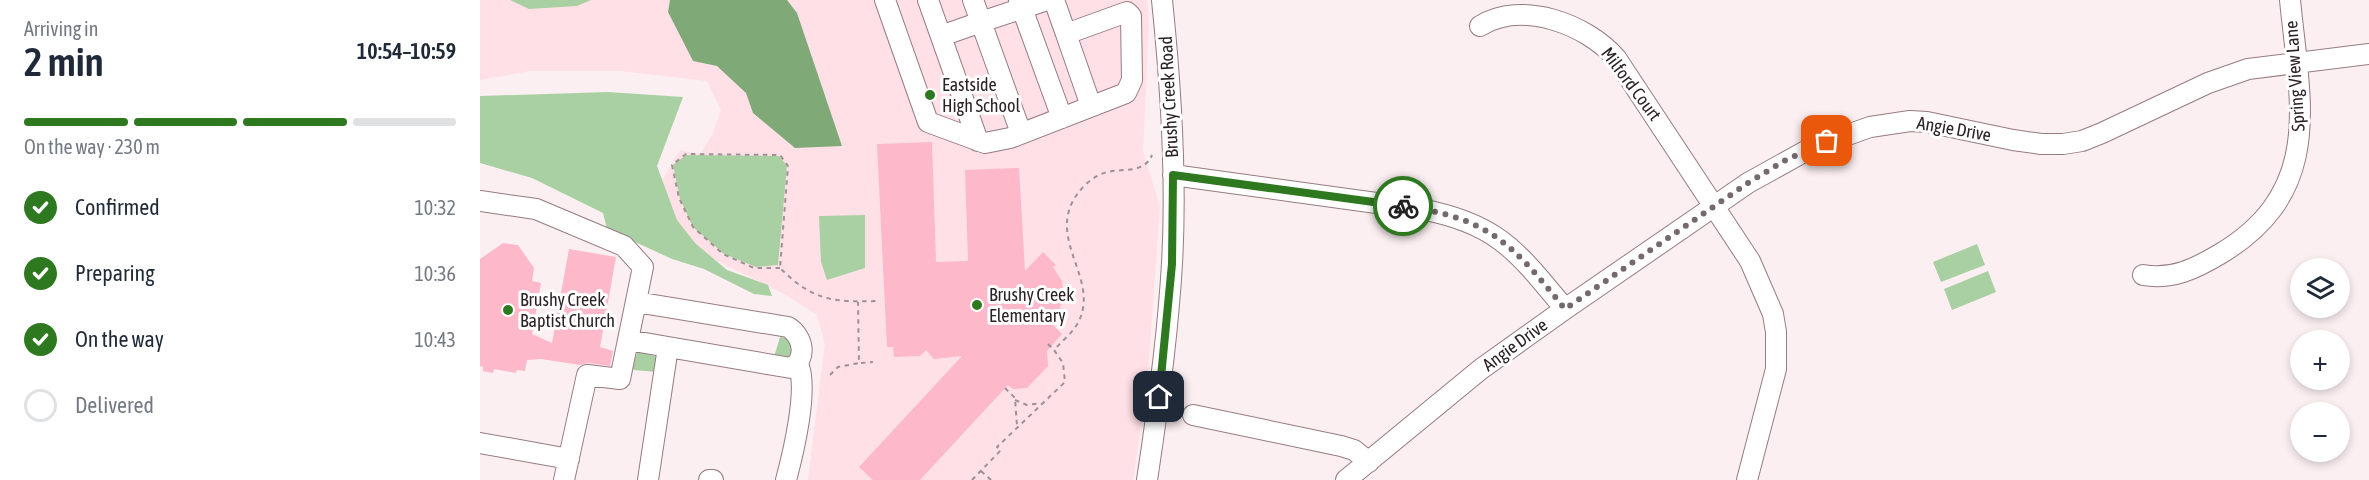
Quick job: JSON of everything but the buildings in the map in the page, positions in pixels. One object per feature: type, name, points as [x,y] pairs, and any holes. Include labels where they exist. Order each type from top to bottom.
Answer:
[{"type":"street","points":[[885,0],[928,122],[985,143],[1022,133],[1126,93],[1132,80],[1131,16],[1127,12],[1066,34]]},
{"type":"street","points":[[928,0],[978,141]]},
{"type":"street","points":[[972,0],[1022,133]]},
{"type":"street","points":[[941,36],[981,22],[1020,4],[1047,0]]},
{"type":"street","points":[[1054,0],[1091,106]]},
{"type":"street","name":"Brushy Creek Road","points":[[1147,480],[1157,416],[1172,264],[1173,175],[1167,48],[1162,0]]},
{"type":"street","name":"Spring View Lane","points":[[2143,275],[2158,278],[2177,275],[2212,259],[2250,233],[2274,207],[2292,173],[2299,137],[2300,103],[2290,0]]},
{"type":"street","points":[[1020,4],[1062,118]]},
{"type":"street","name":"Milford Court","points":[[1480,26],[1507,14],[1542,13],[1565,20],[1595,38],[1616,58],[1715,205],[1760,279],[1773,314],[1776,332],[1776,369],[1746,480]]},
{"type":"street","name":"Angie Drive","points":[[1346,480],[1481,369],[1565,309],[1715,205],[1784,161],[1832,139],[1894,122],[1927,122],[2013,141],[2063,144],[2082,141],[2102,134],[2228,75],[2248,69],[2296,61],[2369,54]]},
{"type":"street","points":[[1173,175],[1420,208],[1455,217],[1486,230],[1512,248],[1565,309]]},
{"type":"street","points":[[480,201],[536,208],[624,246],[643,267],[620,379],[587,375],[564,480]]},
{"type":"street","points":[[628,340],[791,368],[798,364],[801,358],[801,343],[796,332],[788,327],[636,302]]},
{"type":"street","points":[[648,480],[668,347]]},
{"type":"street","points":[[786,480],[793,453],[802,389],[798,364]]},
{"type":"street","points":[[1193,415],[1341,446],[1354,450],[1369,462]]},
{"type":"street","points":[[480,443],[569,459]]},
{"type":"path","points":[[780,268],[788,166],[780,155],[686,154],[672,165],[679,198],[693,227],[723,254],[754,267],[780,268],[798,285],[821,298],[858,302],[880,301]]},
{"type":"path","points":[[1054,350],[1075,327],[1084,300],[1083,283],[1067,234],[1068,219],[1074,201],[1085,186],[1100,174],[1109,171],[1136,170],[1152,155]]},
{"type":"path","points":[[858,302],[860,363]]},
{"type":"path","points":[[972,480],[1000,450],[997,447],[1065,382],[1063,363],[1048,344]]},
{"type":"path","points":[[830,375],[838,367],[873,362]]},
{"type":"path","points":[[1005,388],[1015,400],[1027,405],[1043,403]]},
{"type":"path","points":[[1015,400],[1017,428]]},
{"type":"path","points":[[981,471],[991,480]]},
{"type":"shaded area","name":"Brushy Creek Elementary","points":[[480,0],[1147,0],[1149,19],[1143,151],[1160,207],[1147,386],[1133,480],[808,480],[825,344],[817,315],[784,294],[691,248],[659,186],[680,150],[700,154],[713,133],[721,110],[707,81],[620,71],[530,71],[480,80]]},
{"type":"shaded area","points":[[510,0],[591,0],[577,6],[529,9]]},
{"type":"shaded area","points":[[670,0],[787,0],[797,13],[842,146],[795,148],[753,113],[746,93],[717,66],[693,61],[668,12]]},
{"type":"shaded area","points":[[608,92],[683,97],[657,166],[677,220],[695,243],[727,270],[768,285],[772,296],[754,294],[704,269],[672,259],[607,229],[603,213],[532,178],[480,163],[480,96]]},
{"type":"shaded area","points":[[686,155],[779,156],[787,166],[778,265],[756,267],[724,254],[693,227],[680,199],[673,165]]},
{"type":"shaded area","points":[[865,215],[865,268],[827,280],[821,262],[819,216]]},
{"type":"shaded area","points":[[1977,244],[1985,265],[1941,282],[1933,262]]},
{"type":"shaded area","points":[[1988,271],[1996,292],[1952,310],[1944,289]]},
{"type":"shaded area","points":[[780,337],[788,338],[794,345],[791,360],[774,357]]},
{"type":"shaded area","points":[[638,351],[657,357],[656,372],[634,370],[632,367]]},
{"type":"way so far","points":[[1403,206],[1455,217],[1500,238],[1530,266],[1565,309],[1748,183],[1784,161],[1827,141]]},
{"type":"place","name":"Eastside High School","points":[[930,95]]},
{"type":"place","name":"Brushy Creek Elementary","points":[[977,305]]},
{"type":"place","name":"Brushy Creek Baptist Church","points":[[508,310]]},
{"type":"route","points":[[1159,397],[1172,264],[1173,175],[1403,206]]}]
